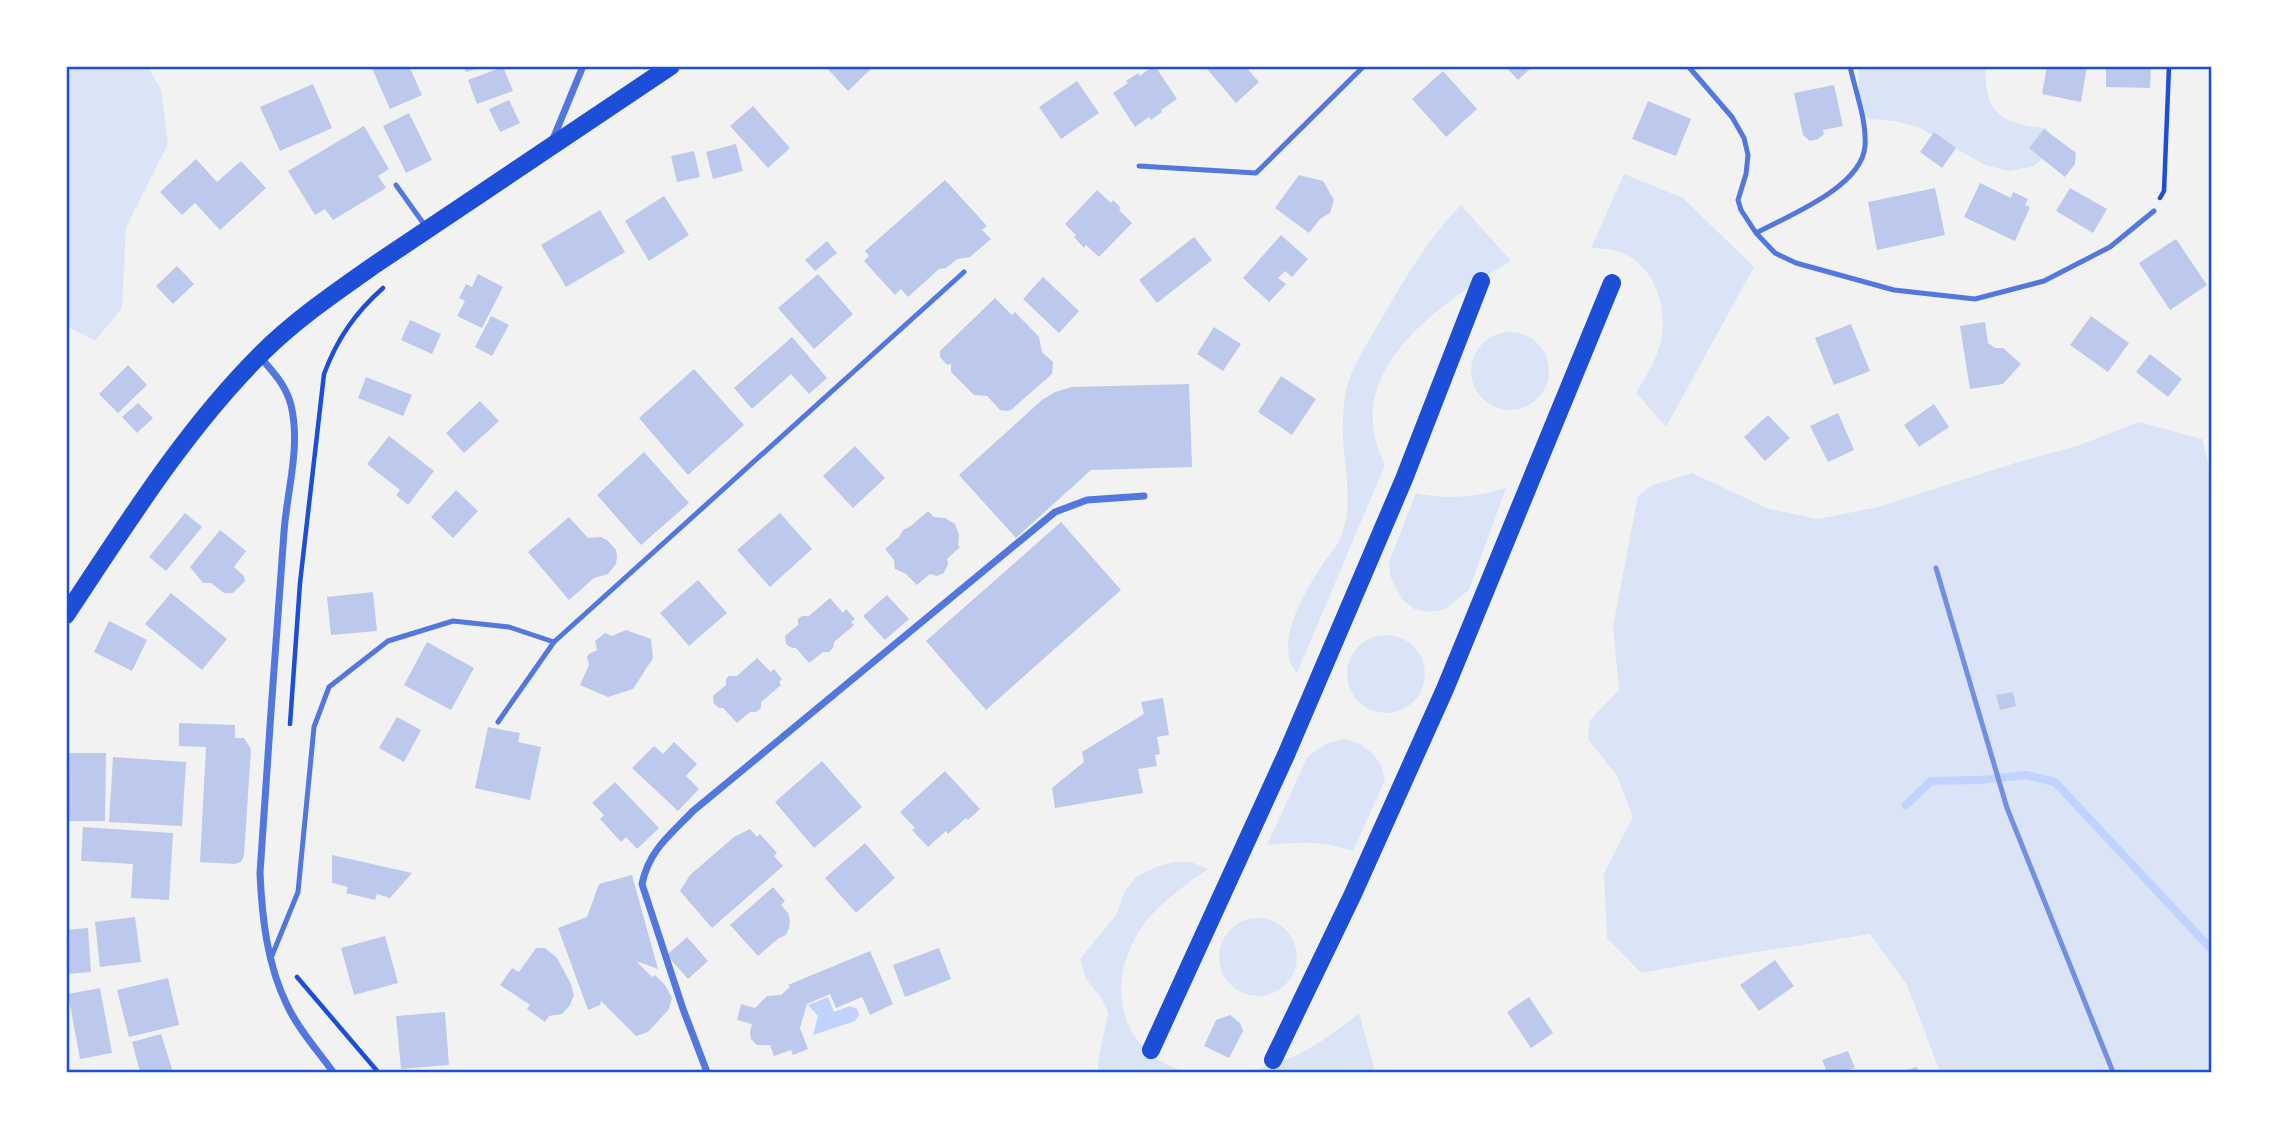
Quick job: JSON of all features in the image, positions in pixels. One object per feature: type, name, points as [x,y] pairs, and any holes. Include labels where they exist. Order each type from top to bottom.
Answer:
[{"type":"main road","points":[[66,615],[181,449],[259,356],[326,299],[671,66]]},
{"type":"main road","points":[[1151,1050],[1280,767],[1399,492],[1481,281]]},
{"type":"main road","points":[[1273,1059],[1353,894],[1445,689],[1612,283]]},
{"type":"street","points":[[551,146],[583,66]]},
{"type":"street","points":[[259,356],[286,390],[296,443],[284,528],[260,873],[262,913],[274,974],[288,1007],[333,1073]]},
{"type":"street","points":[[707,1073],[642,884],[646,865],[656,849],[693,811],[1055,512],[1087,500],[1144,496]]},
{"type":"lane","points":[[1139,166],[1256,173],[1364,66]]},
{"type":"lane","points":[[1688,66],[1732,117],[1744,138],[1748,155],[1746,174],[1738,200],[1741,210],[1756,233],[1775,253],[1796,264],[1895,290],[1975,299],[2044,281],[2110,247],[2154,211]]},
{"type":"lane","points":[[1756,233],[1830,193],[1850,177],[1861,162],[1865,148],[1864,134],[1850,66]]},
{"type":"lane","points":[[396,185],[428,229]]},
{"type":"lane","points":[[498,722],[554,642],[964,272]]},
{"type":"lane","points":[[271,958],[298,892],[314,727],[329,687],[388,641],[453,621],[509,627],[554,642]]},
{"type":"path","points":[[2154,211],[2164,191],[2169,66]]},
{"type":"path","points":[[290,724],[300,583],[324,374],[334,349],[362,307],[389,282]]},
{"type":"path","points":[[297,976],[379,1073]]},
{"type":"shaded area","points":[[66,67],[148,67],[161,90],[168,144],[126,227],[122,308],[95,341],[67,326]]},
{"type":"shaded area","points":[[1858,67],[1987,67],[1987,89],[1994,108],[2008,120],[2026,126],[2047,128],[2051,151],[2034,166],[2009,171],[1985,165],[1918,127],[1894,121],[1868,119],[1860,111]]},
{"type":"shaded area","points":[[1624,174],[1683,198],[1754,267],[1666,427],[1636,393],[1653,364],[1660,345],[1663,317],[1656,289],[1650,277],[1630,257],[1614,250],[1591,248]]},
{"type":"shaded area","points":[[1461,205],[1511,261],[1455,297],[1428,319],[1404,344],[1385,370],[1375,399],[1374,431],[1385,465],[1297,673],[1290,661],[1288,647],[1295,615],[1310,585],[1339,542],[1345,524],[1348,494],[1343,417],[1345,393],[1352,372],[1426,246]]},
{"type":"shaded area","points":[[1502,332],[1518,332],[1532,338],[1543,349],[1549,363],[1549,379],[1543,393],[1532,404],[1518,410],[1502,410],[1488,404],[1477,393],[1471,379],[1471,363],[1477,349],[1488,338]]},
{"type":"shaded area","points":[[2139,422],[2202,439],[2212,479],[2211,1072],[1940,1072],[1907,985],[1870,934],[1641,973],[1607,938],[1604,873],[1633,817],[1617,776],[1588,739],[1590,720],[1619,690],[1613,626],[1638,496],[1652,485],[1692,473],[1769,509],[1818,519],[1878,507],[2077,446]]},
{"type":"shaded area","points":[[1506,488],[1469,590],[1444,610],[1428,612],[1414,609],[1403,600],[1390,575],[1389,562],[1416,493],[1461,496]]},
{"type":"shaded area","points":[[1378,635],[1394,635],[1408,641],[1419,652],[1425,666],[1425,682],[1419,696],[1408,707],[1394,713],[1378,713],[1364,707],[1353,696],[1347,682],[1347,666],[1353,652],[1364,641]]},
{"type":"shaded area","points":[[1345,739],[1358,743],[1371,752],[1381,765],[1385,780],[1353,851],[1310,843],[1267,845],[1307,758],[1324,745]]},
{"type":"shaded area","points":[[1174,862],[1191,862],[1208,869],[1155,911],[1138,932],[1125,962],[1122,998],[1131,1030],[1155,1057],[1172,1067],[1204,1072],[1098,1072],[1108,1013],[1102,999],[1086,979],[1080,959],[1116,915],[1125,891],[1136,877]]},
{"type":"shaded area","points":[[1250,918],[1266,918],[1280,924],[1291,935],[1297,949],[1297,965],[1291,979],[1280,990],[1266,996],[1250,996],[1236,990],[1225,979],[1219,965],[1219,949],[1225,935],[1236,924]]},
{"type":"shaded area","points":[[1359,1013],[1375,1071],[1373,1072],[1233,1072],[1269,1066],[1301,1053],[1331,1035]]},
{"type":"water","points":[[828,997],[834,1012],[850,1006],[857,1009],[859,1015],[855,1021],[813,1035],[818,1016],[808,1005]]},
{"type":"building","points":[[371,66],[409,66],[422,95],[390,109]]},
{"type":"building","points":[[464,66],[481,66],[481,67],[466,72]]},
{"type":"building","points":[[825,66],[874,66],[848,91]]},
{"type":"building","points":[[1153,66],[1177,99],[1151,120],[1149,117],[1135,127],[1113,93],[1128,83],[1126,81],[1138,73],[1140,76]]},
{"type":"building","points":[[1209,66],[1245,66],[1259,82],[1236,103],[1207,69]]},
{"type":"building","points":[[1505,66],[1533,66],[1518,80]]},
{"type":"building","points":[[2047,66],[2087,66],[2081,102],[2042,94]]},
{"type":"building","points":[[2106,66],[2151,66],[2150,88],[2106,87]]},
{"type":"building","points":[[503,67],[513,91],[477,104],[468,80]]},
{"type":"building","points":[[1443,71],[1477,109],[1446,137],[1412,99]]},
{"type":"building","points":[[1077,81],[1099,113],[1061,139],[1039,107]]},
{"type":"building","points":[[313,84],[332,128],[280,151],[260,107]]},
{"type":"building","points":[[1834,85],[1843,126],[1823,130],[1824,134],[1810,141],[1803,135],[1794,93]]},
{"type":"building","points":[[509,100],[520,123],[500,132],[489,109]]},
{"type":"building","points":[[1648,101],[1691,119],[1676,156],[1632,139]]},
{"type":"building","points":[[753,106],[790,148],[768,168],[730,126]]},
{"type":"building","points":[[409,113],[432,160],[406,173],[383,126]]},
{"type":"building","points":[[364,126],[389,169],[378,176],[386,188],[333,220],[325,209],[315,215],[288,171]]},
{"type":"building","points":[[2044,129],[2076,153],[2075,164],[2065,177],[2029,148]]},
{"type":"building","points":[[1934,132],[1956,148],[1942,168],[1920,152]]},
{"type":"building","points":[[736,144],[743,171],[713,179],[706,152]]},
{"type":"building","points":[[694,151],[700,177],[677,182],[671,156]]},
{"type":"building","points":[[196,159],[217,182],[241,161],[266,188],[220,230],[195,203],[182,215],[160,192]]},
{"type":"building","points":[[1299,175],[1323,181],[1334,200],[1330,213],[1320,219],[1309,233],[1275,208]]},
{"type":"building","points":[[945,180],[987,226],[982,230],[991,239],[970,257],[957,259],[946,268],[939,269],[908,297],[901,289],[895,295],[864,261],[869,256],[865,251]]},
{"type":"building","points":[[1980,183],[2011,198],[2013,192],[2028,199],[2025,205],[2030,207],[2015,241],[1964,217]]},
{"type":"building","points":[[1935,188],[1945,235],[1877,250],[1868,202]]},
{"type":"building","points":[[2070,188],[2107,209],[2093,233],[2056,211]]},
{"type":"building","points":[[1097,190],[1111,203],[1113,200],[1132,223],[1099,257],[1086,245],[1084,248],[1065,224]]},
{"type":"building","points":[[664,196],[689,235],[649,261],[625,221]]},
{"type":"building","points":[[600,210],[625,252],[566,287],[541,245]]},
{"type":"building","points":[[1281,235],[1308,259],[1292,277],[1285,271],[1278,278],[1286,284],[1269,302],[1243,278]]},
{"type":"building","points":[[1194,237],[1212,260],[1157,303],[1139,280]]},
{"type":"building","points":[[2176,239],[2207,285],[2170,310],[2139,263]]},
{"type":"building","points":[[827,241],[837,253],[815,271],[805,260]]},
{"type":"building","points":[[177,266],[194,284],[173,304],[156,286]]},
{"type":"building","points":[[478,274],[503,287],[482,328],[457,316],[465,301],[459,298],[466,284],[472,287]]},
{"type":"building","points":[[818,274],[853,314],[814,349],[778,308]]},
{"type":"building","points":[[1043,277],[1079,311],[1059,333],[1023,299]]},
{"type":"building","points":[[995,298],[1012,315],[1015,312],[1039,337],[1042,352],[1053,362],[1052,374],[1011,410],[1006,411],[1000,410],[987,396],[974,395],[951,372],[951,364],[947,365],[940,357],[940,351]]},
{"type":"building","points":[[491,316],[509,325],[492,356],[475,347]]},
{"type":"building","points":[[2091,316],[2129,343],[2108,372],[2070,345]]},
{"type":"building","points":[[410,320],[441,334],[432,354],[401,340]]},
{"type":"building","points":[[1985,322],[1988,343],[1995,348],[2003,348],[2021,364],[2003,384],[1970,389],[1960,326]]},
{"type":"building","points":[[1851,324],[1870,371],[1834,385],[1815,338]]},
{"type":"building","points":[[1214,327],[1241,344],[1223,371],[1197,354]]},
{"type":"building","points":[[792,337],[827,378],[809,394],[791,374],[752,409],[734,388]]},
{"type":"building","points":[[2150,354],[2182,379],[2168,397],[2136,372]]},
{"type":"building","points":[[128,365],[147,385],[118,413],[99,394]]},
{"type":"building","points":[[694,369],[744,425],[688,475],[639,418]]},
{"type":"building","points":[[1281,376],[1316,399],[1292,435],[1258,412]]},
{"type":"building","points":[[366,377],[412,395],[403,416],[358,398]]},
{"type":"building","points":[[1189,384],[1192,467],[1091,470],[1016,538],[959,475],[1042,400],[1055,392],[1072,387]]},
{"type":"building","points":[[480,401],[499,421],[464,453],[446,433]]},
{"type":"building","points":[[138,403],[153,418],[137,433],[122,417]]},
{"type":"building","points":[[1934,404],[1949,427],[1919,447],[1904,425]]},
{"type":"building","points":[[1838,413],[1854,450],[1828,462],[1810,426]]},
{"type":"building","points":[[1768,415],[1790,438],[1765,461],[1744,437]]},
{"type":"building","points":[[389,436],[434,471],[408,505],[396,495],[400,490],[367,464]]},
{"type":"building","points":[[855,446],[885,478],[853,508],[823,476]]},
{"type":"building","points":[[644,452],[689,503],[641,545],[597,495]]},
{"type":"building","points":[[456,490],[478,511],[453,538],[431,517]]},
{"type":"building","points":[[928,511],[934,517],[945,518],[955,524],[960,547],[947,559],[944,573],[937,576],[930,574],[917,585],[906,574],[895,569],[894,560],[885,549],[903,530]]},
{"type":"building","points":[[185,513],[202,527],[166,571],[149,557]]},
{"type":"building","points":[[780,513],[812,549],[770,587],[737,550]]},
{"type":"building","points":[[569,517],[588,538],[601,537],[607,540],[616,550],[617,557],[616,564],[608,574],[594,578],[569,600],[528,552]]},
{"type":"building","points":[[1061,522],[1121,590],[986,710],[926,641]]},
{"type":"building","points":[[220,530],[246,551],[234,567],[244,576],[245,581],[233,593],[224,593],[211,583],[203,583],[190,567]]},
{"type":"building","points":[[698,580],[727,613],[689,646],[660,613]]},
{"type":"building","points":[[373,592],[377,631],[331,635],[327,597]]},
{"type":"building","points":[[171,593],[227,639],[202,670],[145,624]]},
{"type":"building","points":[[887,595],[909,619],[885,640],[863,616]]},
{"type":"building","points":[[830,598],[843,613],[846,609],[855,619],[851,622],[854,625],[834,642],[829,652],[823,652],[809,663],[796,648],[786,644],[785,636],[798,625],[798,619],[809,616]]},
{"type":"building","points":[[109,621],[147,640],[132,671],[94,652]]},
{"type":"building","points":[[626,630],[651,639],[653,658],[633,689],[608,697],[580,685],[589,665],[587,657],[597,650],[595,641],[605,633],[612,636]]},
{"type":"building","points":[[427,642],[474,668],[451,710],[404,685]]},
{"type":"building","points":[[757,658],[771,672],[774,669],[782,679],[779,682],[781,685],[761,702],[761,708],[750,712],[737,723],[723,708],[714,704],[713,696],[726,685],[729,676],[737,676]]},
{"type":"building","points":[[2013,692],[2016,706],[2000,710],[1996,695]]},
{"type":"building","points":[[1163,698],[1169,735],[1157,737],[1160,754],[1155,755],[1157,766],[1138,769],[1143,793],[1055,808],[1052,788],[1084,762],[1082,752],[1144,714],[1141,702]]},
{"type":"building","points":[[397,717],[421,730],[404,762],[379,748]]},
{"type":"building","points":[[179,723],[235,725],[235,738],[244,738],[251,749],[244,856],[241,862],[200,862],[206,747],[179,746]]},
{"type":"building","points":[[488,727],[520,733],[518,742],[541,747],[530,800],[475,788]]},
{"type":"building","points":[[674,742],[697,764],[686,776],[699,789],[678,811],[632,768],[654,746],[663,754]]},
{"type":"building","points":[[66,753],[106,753],[105,821],[66,821]]},
{"type":"building","points":[[113,757],[186,762],[182,826],[109,822]]},
{"type":"building","points":[[822,761],[862,807],[814,848],[775,802]]},
{"type":"building","points":[[945,771],[980,809],[948,834],[946,831],[928,847],[900,812]]},
{"type":"building","points":[[615,782],[659,828],[637,849],[626,837],[621,842],[600,819],[604,815],[592,803]]},
{"type":"building","points":[[83,827],[173,833],[169,900],[131,898],[133,864],[81,861]]},
{"type":"building","points":[[750,829],[757,837],[760,834],[777,853],[774,856],[783,866],[712,928],[680,891],[690,875],[734,837]]},
{"type":"building","points":[[865,843],[895,878],[856,913],[825,878]]},
{"type":"building","points":[[332,855],[412,873],[390,898],[377,894],[375,900],[346,893],[348,887],[332,883]]},
{"type":"building","points":[[632,875],[658,969],[636,961],[652,977],[655,975],[665,985],[672,998],[669,1009],[648,1032],[636,1036],[601,1001],[600,1005],[588,1010],[558,928],[587,917],[599,884]]},
{"type":"building","points":[[773,887],[785,901],[781,905],[788,913],[789,928],[786,935],[758,956],[730,925]]},
{"type":"building","points":[[135,917],[141,962],[100,967],[95,922]]},
{"type":"building","points":[[88,928],[91,972],[67,974],[66,930]]},
{"type":"building","points":[[385,936],[398,983],[354,995],[341,948]]},
{"type":"building","points":[[687,937],[708,961],[688,979],[667,955]]},
{"type":"building","points":[[536,948],[545,948],[557,958],[574,995],[562,1014],[549,1016],[545,1022],[527,1009],[530,1005],[500,985],[512,968],[519,972]]},
{"type":"building","points":[[939,948],[951,979],[905,997],[893,965]]},
{"type":"building","points":[[870,951],[893,1004],[870,1015],[862,997],[836,1008],[830,994],[807,1004],[800,1028],[808,1049],[793,1055],[791,1050],[774,1056],[770,1045],[757,1045],[751,1039],[752,1024],[737,1020],[741,1004],[755,1008],[767,996],[781,995],[790,987],[788,985]]},
{"type":"building","points":[[1775,960],[1794,986],[1759,1011],[1740,985]]},
{"type":"building","points":[[168,978],[179,1025],[129,1037],[117,990]]},
{"type":"building","points":[[100,988],[112,1053],[80,1059],[68,994]]},
{"type":"building","points":[[1529,997],[1553,1033],[1531,1048],[1507,1012]]},
{"type":"building","points":[[445,1012],[449,1065],[401,1069],[396,1016]]},
{"type":"building","points":[[1230,1015],[1240,1023],[1243,1031],[1229,1058],[1204,1046],[1216,1020]]},
{"type":"building","points":[[161,1034],[173,1072],[140,1072],[132,1042]]},
{"type":"building","points":[[1848,1051],[1855,1068],[1827,1072],[1822,1060]]},
{"type":"building","points":[[1917,1067],[1919,1072],[1900,1072]]},
{"type":"waterway","points":[[1906,805],[1931,781],[2026,775],[2055,782],[2212,950]]},
{"type":"railway","points":[[1936,568],[2007,808],[2113,1072]]}]
